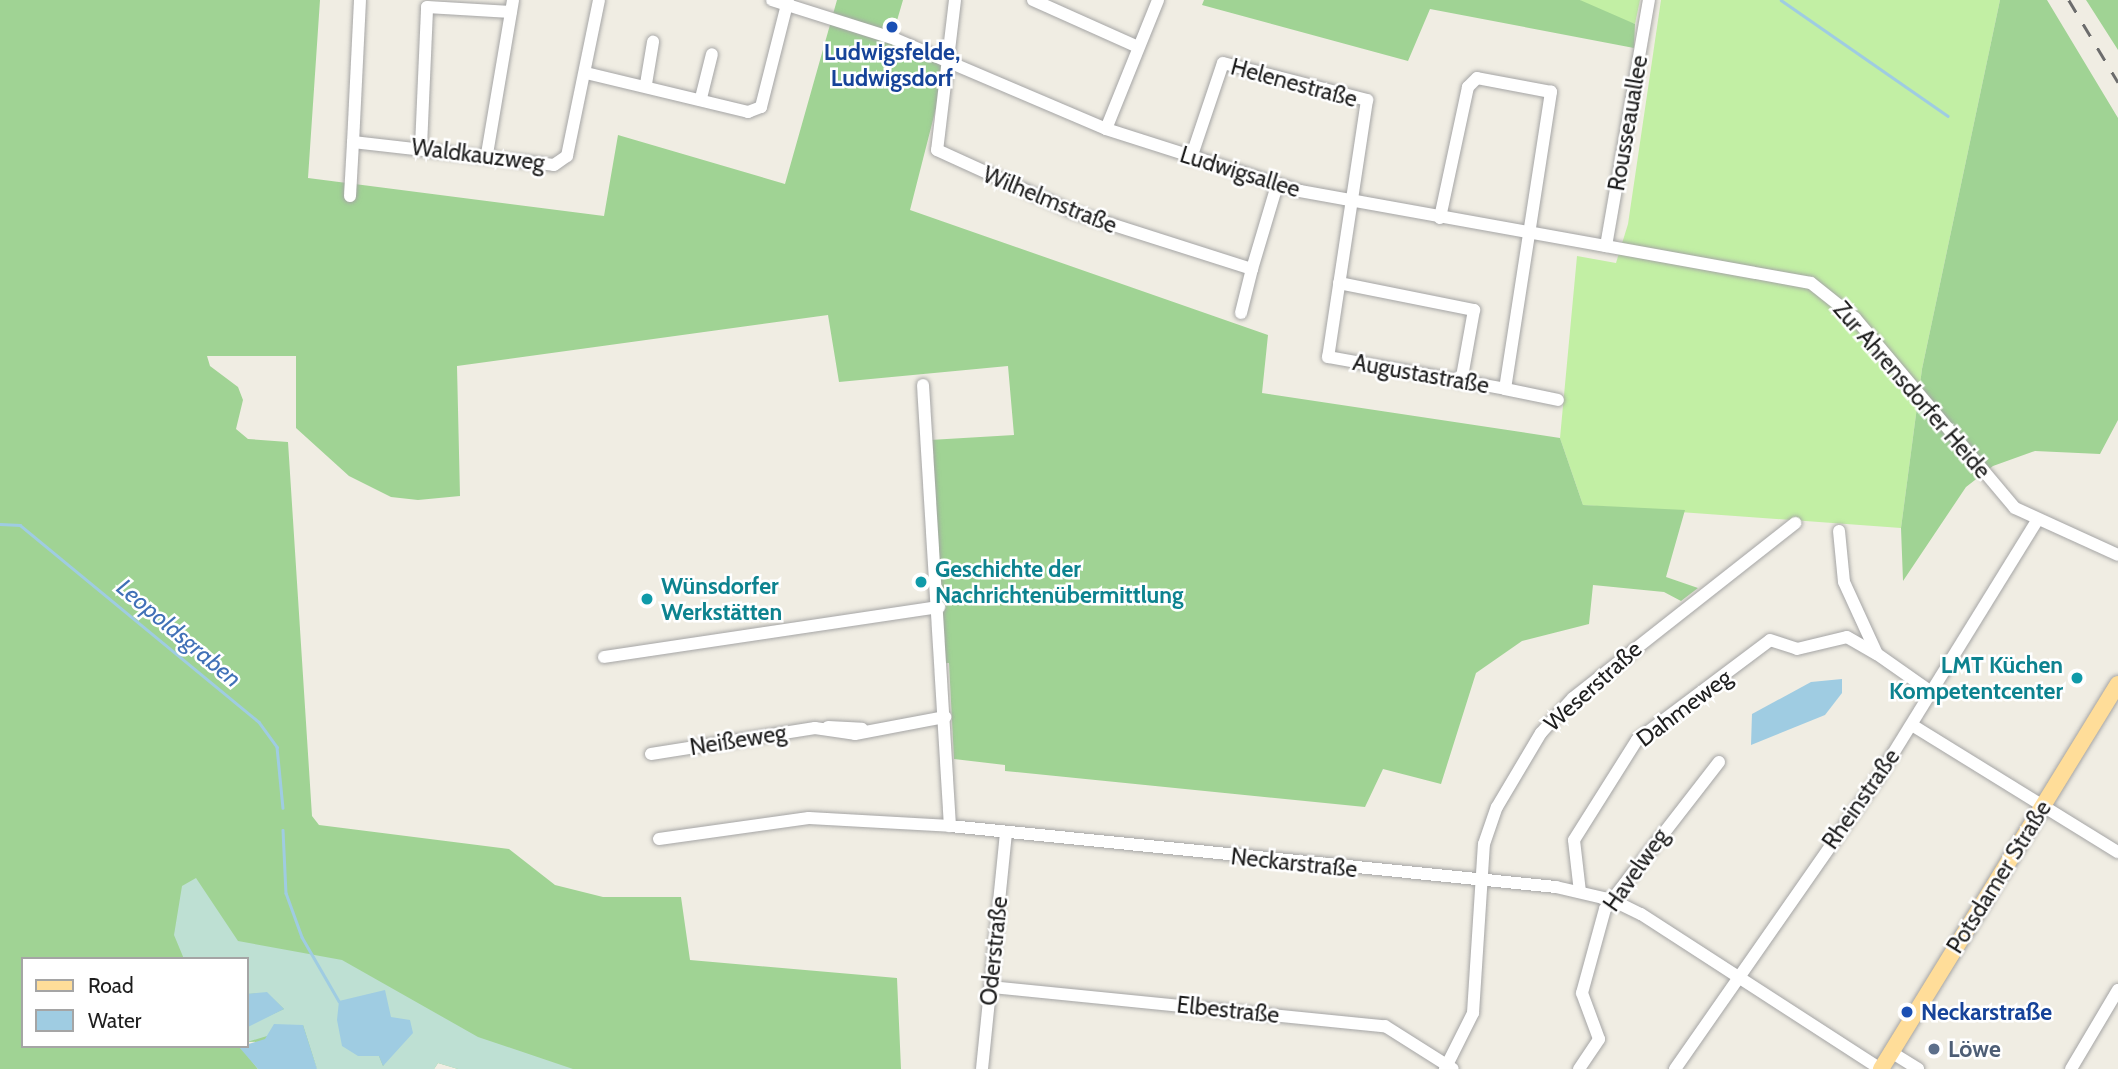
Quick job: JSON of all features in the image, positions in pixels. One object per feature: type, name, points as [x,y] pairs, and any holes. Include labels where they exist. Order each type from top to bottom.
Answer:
[{"type":"main road","name":"Potsdamer Straße","points":[[1881,1069],[2118,684]]},
{"type":"street","points":[[350,196],[360,0]]},
{"type":"street","name":"Waldkauzweg","points":[[353,142],[487,154],[554,165],[567,156],[600,0]]},
{"type":"street","name":"Ludwigsallee","points":[[772,0],[948,61],[1105,129],[1277,185],[1440,218],[1606,246]]},
{"type":"street","points":[[948,61],[955,0]]},
{"type":"street","points":[[1032,0],[1138,47]]},
{"type":"street","points":[[1105,129],[1158,0]]},
{"type":"street","name":"Rousseauallee","points":[[1606,246],[1649,0]]},
{"type":"street","points":[[586,73],[646,84],[748,112],[761,107],[787,3]]},
{"type":"street","points":[[421,147],[428,7],[512,6],[487,154]]},
{"type":"street","points":[[646,84],[653,42]]},
{"type":"street","points":[[701,98],[712,54]]},
{"type":"street","name":"Wilhelmstraße","points":[[948,61],[937,150],[1073,212],[1252,269]]},
{"type":"street","name":"Helenestraße","points":[[1191,159],[1223,63],[1367,100],[1351,201]]},
{"type":"street","name":"Augustastraße","points":[[1440,218],[1468,87],[1477,78],[1551,92],[1505,389]]},
{"type":"street","points":[[1241,313],[1277,185]]},
{"type":"street","name":"Augustastraße","points":[[1351,201],[1328,357],[1558,400]]},
{"type":"street","name":"Zur Ahrensdorfer Heide","points":[[1606,246],[1785,277],[1832,296],[1999,491],[2036,522],[2118,555]]},
{"type":"street","points":[[1339,283],[1474,310],[1461,382]]},
{"type":"street","points":[[923,385],[939,607],[950,826]]},
{"type":"street","name":"Rheinstraße","points":[[1675,1069],[1912,725],[2036,522]]},
{"type":"street","name":"Weserstraße","points":[[1449,1068],[1473,1013],[1478,879],[1497,807],[1541,733],[1573,698],[1795,523]]},
{"type":"street","points":[[1839,531],[1849,600],[1877,654],[1931,692]]},
{"type":"street","points":[[604,657],[939,607]]},
{"type":"street","name":"Dahmeweg","points":[[1580,892],[1574,840],[1636,740],[1770,640],[1797,649],[1847,637],[1877,654]]},
{"type":"street","name":"Neißeweg","points":[[651,754],[824,728],[855,734],[862,729],[945,717]]},
{"type":"street","points":[[1912,725],[2118,852]]},
{"type":"street","name":"Havelweg","points":[[1579,1069],[1599,1039],[1582,993],[1612,900],[1718,762]]},
{"type":"street","name":"Neckarstraße","points":[[659,839],[810,818],[950,826],[1006,834],[1478,879],[1580,892],[1612,900],[1737,976],[1881,1069]]},
{"type":"street","name":"Oderstraße","points":[[982,1069],[1006,834]]},
{"type":"street","name":"Elbestraße","points":[[990,987],[1385,1026],[1449,1068]]},
{"type":"street","points":[[2071,1069],[2118,990]]},
{"type":"street","points":[[1891,1052],[1918,1069]]},
{"type":"green space","points":[[0,0],[320,0],[308,178],[604,216],[618,135],[785,184],[837,0],[903,0],[891,41],[948,61],[910,210],[1268,335],[1262,393],[1560,438],[1583,505],[1685,510],[1666,577],[1698,588],[1681,601],[1664,592],[1593,585],[1589,624],[1522,641],[1476,673],[1441,784],[1383,769],[1365,807],[1005,771],[1005,765],[954,759],[949,663],[934,663],[930,440],[1014,435],[1008,366],[839,382],[828,315],[457,366],[460,496],[418,500],[391,497],[349,476],[296,428],[296,356],[207,356],[210,366],[238,387],[243,400],[236,429],[248,439],[288,442],[312,816],[319,825],[509,849],[555,885],[603,897],[681,897],[690,960],[897,978],[901,1069],[458,1069],[438,1063],[434,1069],[317,1069],[307,1041],[248,1042],[248,957],[21,957],[21,1048],[242,1048],[258,1069],[0,1069]]},
{"type":"green space","points":[[1204,0],[1580,0],[1635,24],[1634,48],[1430,9],[1408,61],[1202,5]]},
{"type":"green space","points":[[1580,0],[1640,0],[1635,24],[1590,10]]},
{"type":"green space","points":[[1661,0],[2000,0],[1922,369],[1901,528],[1583,505],[1560,438],[1577,256],[1616,263],[1628,224]]},
{"type":"green space","points":[[2000,0],[2047,0],[2118,118],[2118,420],[2100,454],[2035,451],[1993,466],[1966,487],[1903,581],[1901,528],[1922,369]]},
{"type":"green space","points":[[2086,0],[2118,0],[2118,50],[2088,3]]},
{"type":"green space","points":[[196,878],[238,941],[342,960],[478,1037],[573,1069],[458,1069],[438,1063],[434,1069],[317,1069],[303,1025],[248,1042],[248,1026],[284,1009],[267,993],[248,994],[248,957],[183,957],[174,935],[182,886]],"holes":[[[399,1043],[383,1066],[379,1056],[358,1056]]]},
{"type":"water","points":[[1842,679],[1842,693],[1825,715],[1751,745],[1752,714],[1811,682]]},
{"type":"water","points":[[385,990],[391,1017],[410,1020],[413,1033],[383,1066],[379,1056],[358,1056],[342,1046],[337,1020],[339,1001]]},
{"type":"water","points":[[267,992],[284,1009],[248,1027],[248,994]]},
{"type":"water","points":[[274,1024],[303,1025],[317,1069],[258,1069],[240,1048],[248,1048],[248,1044],[265,1039]]},
{"type":"waterway","points":[[1781,0],[1948,116]]},
{"type":"waterway","name":"Leopoldsgraben","points":[[0,524],[20,525],[259,722],[277,747],[283,808]]},
{"type":"waterway","name":"Leopoldsgraben","points":[[283,830],[286,893],[302,937],[339,1001]]},
{"type":"railway","points":[[2069,0],[2118,82]]},
{"type":"place","name":"Ludwigsfelde, Ludwigsdorf","points":[[892,27]]},
{"type":"place","name":"Geschichte der Nachrichtenübermittlung","points":[[921,582]]},
{"type":"place","name":"Wünsdorfer Werkstätten","points":[[647,599]]},
{"type":"place","name":"LMT Küchen Kompetentcenter","points":[[2077,678]]},
{"type":"place","name":"Neckarstraße","points":[[1907,1012]]},
{"type":"place","name":"Löwe","points":[[1934,1049]]}]
